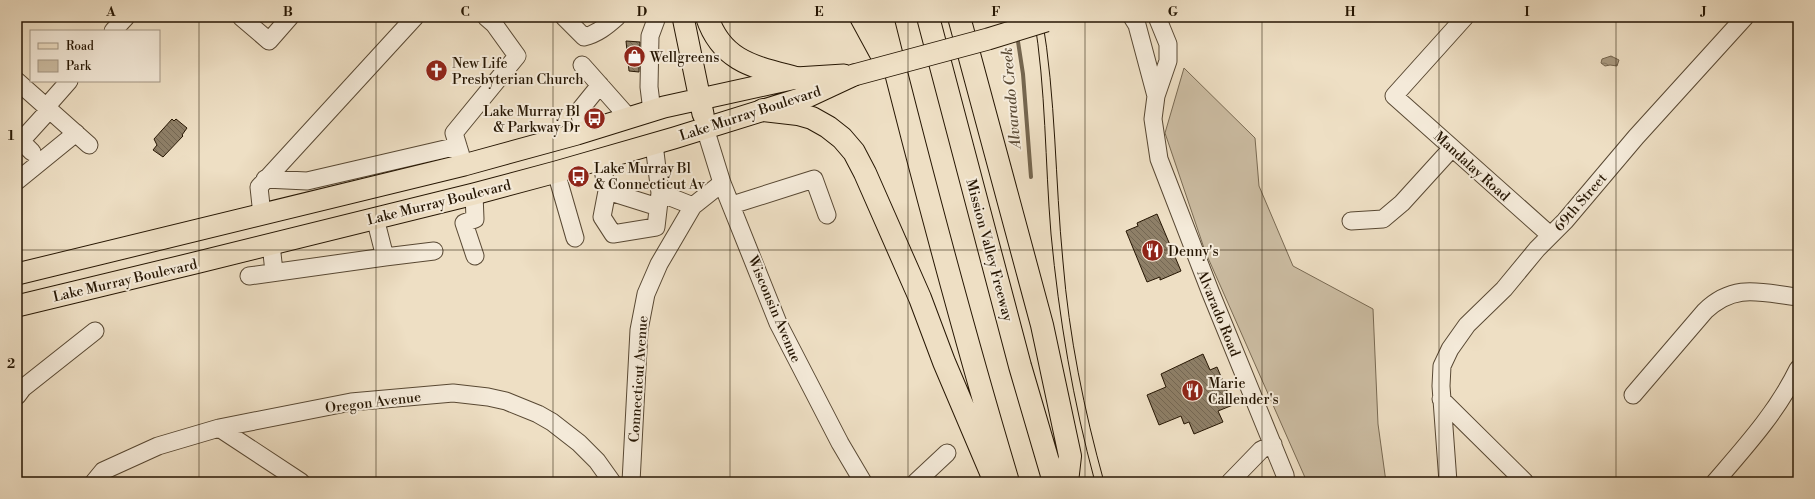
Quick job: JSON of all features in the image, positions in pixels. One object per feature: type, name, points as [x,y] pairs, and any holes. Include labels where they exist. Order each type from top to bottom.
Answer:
[{"type":"highway","points":[[707,17],[717,38],[735,58],[748,64],[796,78]]},
{"type":"highway","points":[[861,17],[899,86]]},
{"type":"highway","points":[[882,17],[899,86],[1008,482]]},
{"type":"highway","name":"Mission Valley Freeway","points":[[928,17],[1020,366],[1054,482]]},
{"type":"highway","points":[[959,17],[1042,325],[1070,456],[1068,482]]},
{"type":"highway","points":[[763,110],[798,114],[812,118],[828,126],[842,138],[854,152],[865,173],[920,298],[944,362],[995,482]]},
{"type":"main road","points":[[683,17],[706,128]]},
{"type":"main road","name":"Lake Murray Boulevard","points":[[17,306],[556,172],[654,144],[809,96],[854,75],[1051,19]]},
{"type":"main road","name":"Lake Murray Boulevard","points":[[17,274],[262,215],[461,155],[584,132],[652,111],[796,78],[854,75]]},
{"type":"main road","points":[[461,155],[476,193]]},
{"type":"main road","points":[[262,215],[271,244]]},
{"type":"street","points":[[114,30],[126,17]]},
{"type":"street","points":[[241,17],[269,40],[290,17]]},
{"type":"street","points":[[262,215],[259,187],[265,179],[415,17]]},
{"type":"street","points":[[265,179],[307,181],[461,155],[454,133],[517,56],[494,24],[486,17]]},
{"type":"street","points":[[564,17],[584,37],[594,34],[607,26],[617,17]]},
{"type":"street","points":[[652,111],[649,87],[650,36],[657,17]]},
{"type":"street","name":"Alvarado Road","points":[[1132,17],[1137,25],[1156,96]]},
{"type":"street","name":"Alvarado Road","points":[[1157,17],[1168,44],[1168,61],[1156,96],[1153,119],[1159,159],[1210,291],[1273,444],[1285,475],[1286,482]]},
{"type":"street","name":"Mandalay Road","points":[[1465,17],[1394,96],[1550,235]]},
{"type":"street","name":"69th Street","points":[[1448,482],[1441,399],[1442,366],[1450,349],[1467,325],[1504,289],[1550,235],[1565,221],[1636,137],[1745,17]]},
{"type":"street","points":[[582,65],[629,118]]},
{"type":"street","points":[[17,81],[89,145]]},
{"type":"street","points":[[23,144],[68,82]]},
{"type":"street","points":[[584,132],[579,111],[600,85]]},
{"type":"street","name":"Wisconsin Avenue","points":[[706,128],[722,182],[778,323],[840,443],[863,482]]},
{"type":"street","points":[[17,181],[76,133]]},
{"type":"street","points":[[601,159],[607,191],[602,217],[613,234],[656,227],[659,200],[654,144]]},
{"type":"street","points":[[1351,220],[1383,219],[1402,202],[1452,148]]},
{"type":"street","points":[[556,172],[575,238]]},
{"type":"street","points":[[732,205],[814,179],[827,215]]},
{"type":"street","name":"Connecticut Avenue","points":[[631,482],[639,330],[646,294],[659,264],[693,206],[722,182]]},
{"type":"street","points":[[607,191],[693,206]]},
{"type":"street","points":[[475,256],[464,223],[475,219],[476,193]]},
{"type":"street","points":[[375,218],[385,257]]},
{"type":"street","points":[[271,244],[274,272]]},
{"type":"street","points":[[249,276],[434,251]]},
{"type":"street","points":[[1633,395],[1706,311],[1718,300],[1742,291],[1798,297]]},
{"type":"street","points":[[17,396],[23,388],[95,331]]},
{"type":"street","points":[[1715,482],[1760,430],[1784,396],[1798,370]]},
{"type":"street","name":"Oregon Avenue","points":[[94,482],[103,471],[158,446],[219,428],[351,402],[453,393],[471,394],[511,403],[533,411],[552,422],[579,443],[596,461],[612,482]]},
{"type":"street","points":[[1441,399],[1525,482]]},
{"type":"street","points":[[219,428],[301,482]]},
{"type":"street","points":[[1230,482],[1261,450],[1273,444]]},
{"type":"street","points":[[916,482],[947,453]]},
{"type":"green space","points":[[1184,68],[1255,138],[1259,186],[1293,266],[1373,309],[1378,424],[1386,482],[1307,482],[1205,251],[1165,133]]},
{"type":"water","points":[[1611,56],[1619,60],[1617,66],[1605,66],[1601,63],[1602,59]]},
{"type":"building","name":"Wellgreens","points":[[626,41],[640,42],[639,72],[629,71]]},
{"type":"building","points":[[172,119],[174,121],[176,119],[187,128],[182,135],[183,136],[163,157],[153,150],[157,145],[154,139]]},
{"type":"building","name":"Denny's","points":[[1157,214],[1181,271],[1160,280],[1160,277],[1147,282],[1126,231],[1138,226],[1137,223]]},
{"type":"building","name":"Marie Callender's","points":[[1203,354],[1210,370],[1217,367],[1233,405],[1218,411],[1223,422],[1194,434],[1189,422],[1184,424],[1181,416],[1159,425],[1147,395],[1166,387],[1161,374]]},
{"type":"waterway","name":"Alvarado Creek","points":[[1017,35],[1023,74],[1031,177]]},
{"type":"tram line","points":[[1034,17],[1041,71],[1051,234],[1058,297],[1080,421],[1095,482]]},
{"type":"tram line","points":[[1042,17],[1050,78],[1060,231],[1069,317],[1078,373],[1104,482]]},
{"type":"place","name":"Wellgreens","points":[[635,57]]},
{"type":"place","name":"New Life Presbyterian Church","points":[[436,71]]},
{"type":"place","name":"Lake Murray Bl & Parkway Dr","points":[[595,119]]},
{"type":"place","name":"Lake Murray Bl & Connecticut Av","points":[[578,176]]},
{"type":"place","name":"Denny's","points":[[1153,251]]},
{"type":"place","name":"Marie Callender's","points":[[1192,391]]}]
